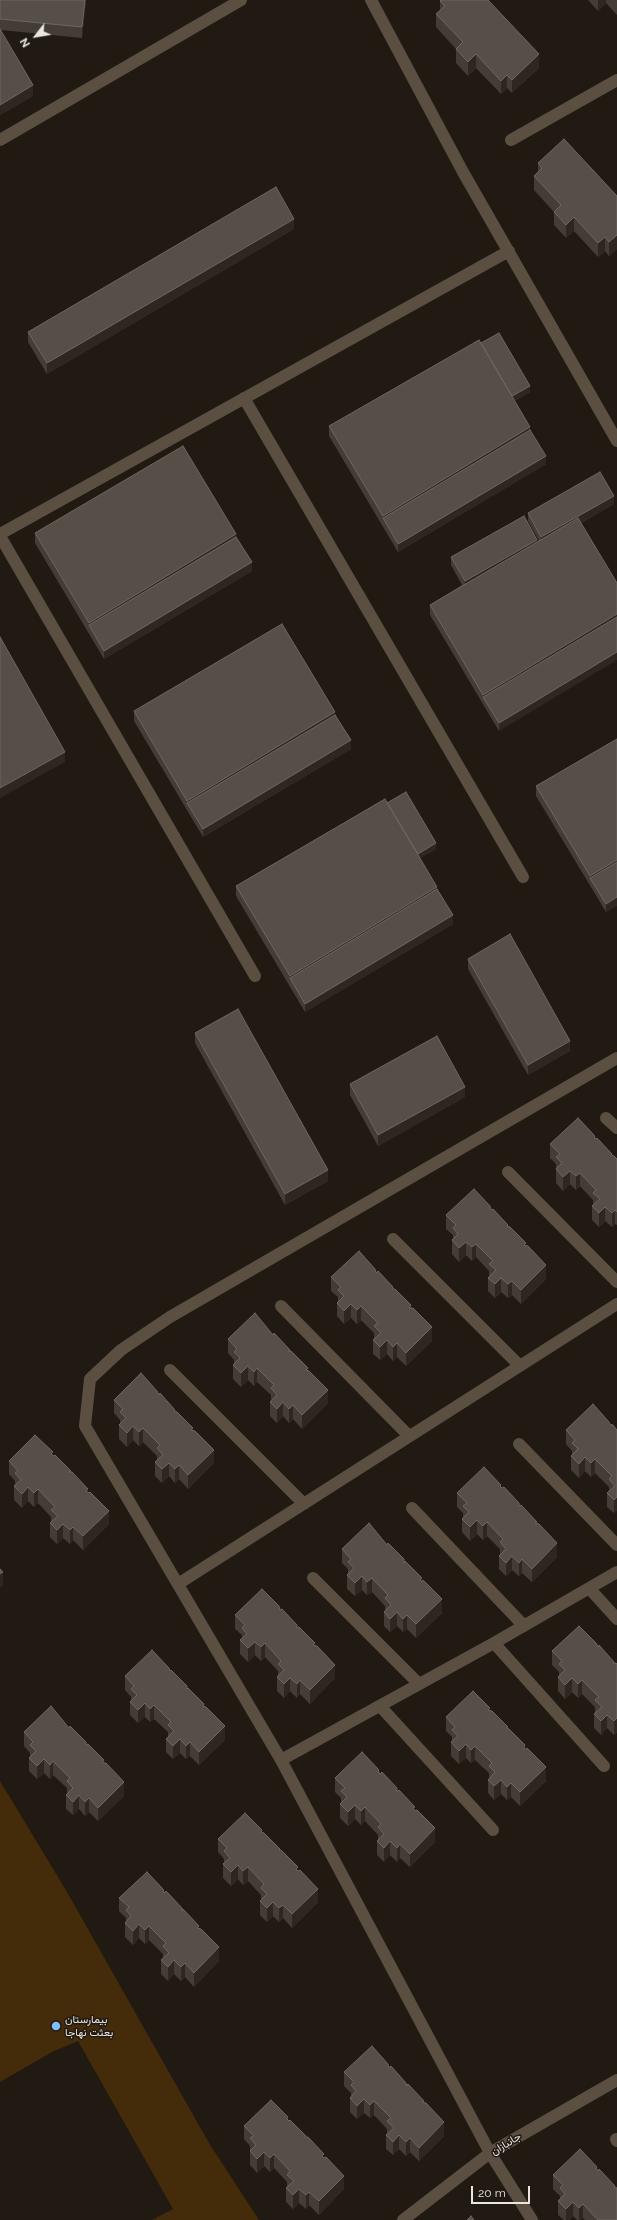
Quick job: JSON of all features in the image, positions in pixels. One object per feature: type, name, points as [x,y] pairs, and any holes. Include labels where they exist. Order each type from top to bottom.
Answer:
[{"type":"street","points":[[0,140],[241,0]]},
{"type":"street","points":[[371,0],[404,63],[508,251],[617,441]]},
{"type":"street","points":[[511,140],[617,80]]},
{"type":"street","points":[[254,976],[0,535],[508,251]]},
{"type":"street","points":[[244,398],[523,877]]},
{"type":"street","points":[[532,2220],[490,2153],[281,1760],[84,1426],[90,1379],[121,1350],[170,1318],[617,1058]]},
{"type":"street","points":[[606,1118],[617,1128]]},
{"type":"street","points":[[508,1172],[617,1282]]},
{"type":"street","points":[[393,1239],[520,1366]]},
{"type":"street","points":[[178,1584],[617,1304]]},
{"type":"street","points":[[281,1306],[409,1436]]},
{"type":"street","points":[[170,1370],[304,1504]]},
{"type":"street","points":[[518,1444],[617,1545]]},
{"type":"street","points":[[412,1508],[524,1626]]},
{"type":"street","points":[[281,1760],[494,1643],[617,1572]]},
{"type":"street","points":[[313,1578],[418,1684]]},
{"type":"street","points":[[589,1588],[617,1619]]},
{"type":"street","points":[[494,1643],[604,1766]]},
{"type":"street","points":[[380,1706],[493,1830]]},
{"type":"street","name":"جانبازان","points":[[403,2220],[490,2153],[617,2080]]},
{"type":"shaded area","points":[[0,1781],[67,1892],[209,2143],[259,2220],[152,2220],[173,2209],[78,2041],[52,2052],[0,2082]]},
{"type":"building","points":[[0,0],[85,0],[82,27],[0,19]]},
{"type":"building","points":[[488,0],[539,54],[512,80],[507,75],[501,81],[476,54],[468,62],[456,49],[463,42],[436,14],[445,6],[440,1]]},
{"type":"building","points":[[0,29],[33,85],[0,105]]},
{"type":"building","points":[[564,139],[617,196],[617,235],[609,242],[605,237],[598,243],[574,217],[566,225],[554,212],[561,205],[534,176],[542,168],[538,163]]},
{"type":"building","points":[[276,187],[294,219],[47,363],[28,332]]},
{"type":"building","points":[[499,333],[530,386],[512,396],[481,343]]},
{"type":"building","points":[[479,340],[530,427],[383,516],[329,426]]},
{"type":"building","points":[[530,430],[546,456],[398,544],[383,518]]},
{"type":"building","points":[[183,446],[236,534],[89,623],[35,533]]},
{"type":"building","points":[[600,472],[614,496],[541,537],[528,513]]},
{"type":"building","points":[[524,516],[537,540],[465,581],[451,557]]},
{"type":"building","points":[[578,518],[617,583],[617,614],[483,695],[430,605]]},
{"type":"building","points":[[236,537],[252,562],[104,651],[89,625]]},
{"type":"building","points":[[617,617],[617,652],[499,723],[483,697]]},
{"type":"building","points":[[282,624],[335,712],[187,801],[134,711]]},
{"type":"building","points":[[0,637],[65,752],[0,788]]},
{"type":"building","points":[[335,715],[351,740],[203,829],[187,803]]},
{"type":"building","points":[[617,739],[617,860],[590,876],[536,786]]},
{"type":"building","points":[[406,792],[436,843],[418,854],[387,803]]},
{"type":"building","points":[[385,799],[437,887],[290,976],[236,886]]},
{"type":"building","points":[[617,862],[617,897],[606,904],[590,878]]},
{"type":"building","points":[[437,889],[453,915],[305,1004],[290,978]]},
{"type":"building","points":[[510,934],[570,1041],[528,1065],[468,959]]},
{"type":"building","points":[[238,1009],[328,1170],[285,1194],[195,1033]]},
{"type":"building","points":[[437,1036],[465,1087],[378,1135],[350,1084]]},
{"type":"building","points":[[578,1118],[594,1135],[595,1139],[597,1138],[612,1154],[611,1155],[617,1159],[617,1212],[615,1210],[612,1213],[605,1207],[599,1213],[592,1206],[600,1199],[593,1193],[596,1190],[580,1173],[576,1176],[570,1171],[563,1177],[556,1169],[562,1163],[556,1157],[560,1154],[550,1144]]},
{"type":"building","points":[[474,1189],[490,1206],[491,1210],[493,1209],[508,1225],[507,1226],[510,1227],[526,1243],[524,1245],[528,1246],[546,1265],[521,1290],[512,1281],[508,1284],[501,1278],[495,1284],[488,1278],[496,1270],[489,1264],[493,1261],[476,1244],[472,1247],[466,1242],[459,1248],[452,1240],[458,1234],[453,1228],[456,1225],[446,1215]]},
{"type":"building","points":[[359,1251],[375,1269],[376,1273],[378,1271],[393,1287],[392,1289],[395,1289],[411,1305],[409,1308],[413,1308],[432,1327],[406,1353],[397,1343],[393,1347],[387,1340],[380,1347],[373,1340],[381,1333],[374,1326],[378,1323],[361,1306],[357,1310],[351,1304],[344,1311],[337,1303],[344,1296],[338,1290],[341,1287],[331,1277]]},
{"type":"building","points":[[255,1313],[273,1335],[274,1333],[290,1350],[288,1351],[291,1351],[308,1368],[306,1370],[309,1371],[328,1390],[302,1415],[293,1405],[289,1409],[283,1402],[277,1409],[270,1402],[277,1395],[271,1388],[274,1385],[257,1368],[254,1372],[248,1366],[241,1373],[233,1365],[240,1358],[234,1352],[237,1349],[228,1339]]},
{"type":"building","points":[[141,1373],[159,1395],[160,1393],[175,1410],[174,1411],[177,1412],[193,1428],[191,1430],[195,1431],[214,1450],[188,1475],[179,1465],[175,1469],[169,1463],[162,1469],[155,1462],[163,1455],[157,1448],[160,1445],[143,1428],[139,1432],[133,1426],[127,1433],[119,1425],[126,1418],[120,1412],[123,1409],[114,1400]]},
{"type":"building","points":[[593,1404],[611,1426],[612,1424],[617,1430],[617,1497],[614,1500],[607,1493],[615,1486],[609,1479],[612,1476],[595,1459],[591,1463],[585,1457],[579,1464],[571,1456],[578,1449],[572,1443],[575,1440],[566,1430]]},
{"type":"building","points":[[35,1435],[53,1452],[51,1454],[54,1456],[55,1455],[71,1471],[69,1472],[72,1472],[88,1489],[86,1491],[89,1493],[90,1492],[109,1511],[83,1536],[73,1527],[70,1530],[63,1524],[57,1530],[50,1523],[58,1516],[51,1510],[55,1507],[38,1489],[34,1493],[28,1487],[22,1494],[14,1486],[21,1480],[15,1473],[18,1471],[9,1461]]},
{"type":"building","points":[[484,1467],[501,1485],[500,1486],[502,1488],[504,1487],[519,1503],[519,1506],[521,1505],[537,1522],[535,1523],[539,1524],[557,1543],[532,1569],[522,1559],[519,1563],[512,1556],[506,1563],[499,1556],[506,1549],[500,1542],[503,1539],[487,1522],[483,1526],[477,1520],[470,1527],[462,1519],[469,1512],[463,1506],[467,1503],[457,1493]]},
{"type":"building","points":[[369,1523],[387,1545],[388,1543],[404,1559],[404,1563],[405,1561],[422,1578],[420,1579],[422,1582],[423,1580],[442,1599],[416,1624],[407,1615],[403,1619],[397,1612],[390,1619],[384,1612],[391,1605],[385,1598],[388,1595],[372,1578],[367,1582],[362,1576],[355,1583],[347,1575],[354,1568],[348,1562],[351,1559],[342,1549]]},
{"type":"building","points":[[262,1589],[279,1606],[280,1610],[282,1609],[297,1625],[297,1628],[299,1627],[315,1643],[313,1645],[317,1646],[335,1665],[310,1690],[300,1680],[297,1684],[290,1678],[284,1684],[277,1677],[284,1670],[278,1664],[281,1661],[265,1643],[261,1647],[255,1642],[248,1648],[240,1640],[247,1634],[242,1628],[245,1625],[235,1615]]},
{"type":"building","points":[[579,1626],[596,1643],[598,1647],[599,1645],[614,1662],[613,1663],[617,1664],[617,1718],[614,1721],[607,1715],[601,1721],[594,1714],[602,1707],[595,1700],[599,1697],[582,1680],[578,1684],[572,1678],[565,1685],[558,1677],[565,1670],[559,1664],[562,1661],[552,1651]]},
{"type":"building","points":[[152,1650],[170,1671],[171,1670],[187,1686],[187,1689],[188,1688],[204,1704],[203,1706],[206,1707],[225,1726],[199,1752],[190,1742],[186,1746],[180,1739],[173,1746],[166,1739],[174,1731],[168,1725],[171,1722],[154,1705],[150,1709],[145,1703],[138,1710],[130,1702],[137,1695],[131,1689],[134,1686],[125,1676]]},
{"type":"building","points":[[473,1691],[490,1708],[488,1710],[492,1711],[508,1727],[506,1728],[509,1729],[525,1745],[524,1747],[526,1750],[527,1748],[546,1767],[520,1792],[511,1783],[507,1787],[501,1780],[494,1786],[488,1780],[495,1772],[489,1766],[492,1763],[475,1746],[471,1750],[466,1744],[459,1751],[451,1742],[458,1736],[452,1730],[455,1727],[446,1717]]},
{"type":"building","points":[[51,1706],[69,1728],[70,1726],[86,1742],[86,1745],[88,1744],[104,1760],[102,1763],[106,1763],[124,1782],[98,1808],[89,1798],[85,1802],[79,1795],[73,1802],[66,1795],[73,1788],[67,1781],[70,1778],[53,1761],[50,1765],[44,1759],[37,1766],[29,1758],[36,1751],[30,1745],[33,1742],[24,1732]]},
{"type":"building","points":[[362,1752],[379,1770],[378,1771],[380,1774],[382,1772],[397,1788],[397,1792],[399,1790],[415,1807],[413,1808],[415,1811],[417,1810],[435,1828],[410,1854],[400,1844],[397,1848],[390,1841],[384,1848],[377,1841],[384,1834],[378,1827],[381,1824],[365,1807],[361,1811],[355,1805],[348,1812],[340,1804],[347,1797],[341,1791],[345,1788],[335,1778]]},
{"type":"building","points":[[245,1813],[262,1830],[261,1832],[264,1833],[280,1849],[279,1850],[281,1850],[298,1867],[296,1869],[298,1871],[300,1870],[318,1889],[292,1914],[283,1905],[279,1908],[273,1902],[267,1908],[260,1901],[267,1894],[261,1888],[264,1884],[248,1867],[243,1871],[238,1865],[231,1872],[223,1864],[230,1858],[224,1851],[227,1848],[218,1839]]},
{"type":"building","points":[[147,1872],[163,1889],[164,1893],[166,1891],[182,1908],[182,1911],[183,1909],[199,1926],[197,1928],[201,1929],[219,1947],[194,1973],[185,1963],[181,1967],[174,1960],[168,1967],[161,1960],[169,1953],[163,1946],[166,1943],[149,1926],[145,1930],[139,1924],[133,1931],[125,1923],[131,1916],[126,1910],[129,1907],[119,1898]]},
{"type":"building","points":[[372,2046],[388,2064],[389,2068],[391,2066],[407,2086],[408,2084],[424,2101],[422,2102],[426,2103],[444,2122],[419,2148],[410,2138],[406,2142],[399,2135],[393,2142],[386,2135],[394,2128],[387,2121],[391,2118],[374,2101],[370,2105],[364,2099],[357,2106],[350,2098],[356,2091],[351,2085],[354,2082],[344,2072]]},
{"type":"building","points":[[271,2100],[288,2117],[287,2119],[289,2121],[290,2120],[306,2136],[305,2137],[308,2137],[324,2154],[322,2156],[324,2158],[326,2157],[344,2176],[319,2201],[309,2192],[306,2195],[299,2189],[293,2195],[286,2188],[294,2181],[287,2175],[290,2171],[274,2154],[270,2158],[264,2152],[257,2159],[250,2151],[256,2145],[250,2138],[254,2136],[244,2126]]},
{"type":"building","points":[[580,2149],[597,2167],[596,2168],[598,2171],[599,2169],[615,2186],[614,2187],[617,2188],[617,2220],[598,2220],[583,2204],[579,2208],[573,2202],[566,2209],[558,2201],[565,2194],[560,2188],[563,2185],[553,2175]]},
{"type":"building","points":[[471,2216],[474,2220],[467,2220]]},
{"type":"place","name":"بیمارستان بعثت نهاجا","points":[[56,2026]]}]
